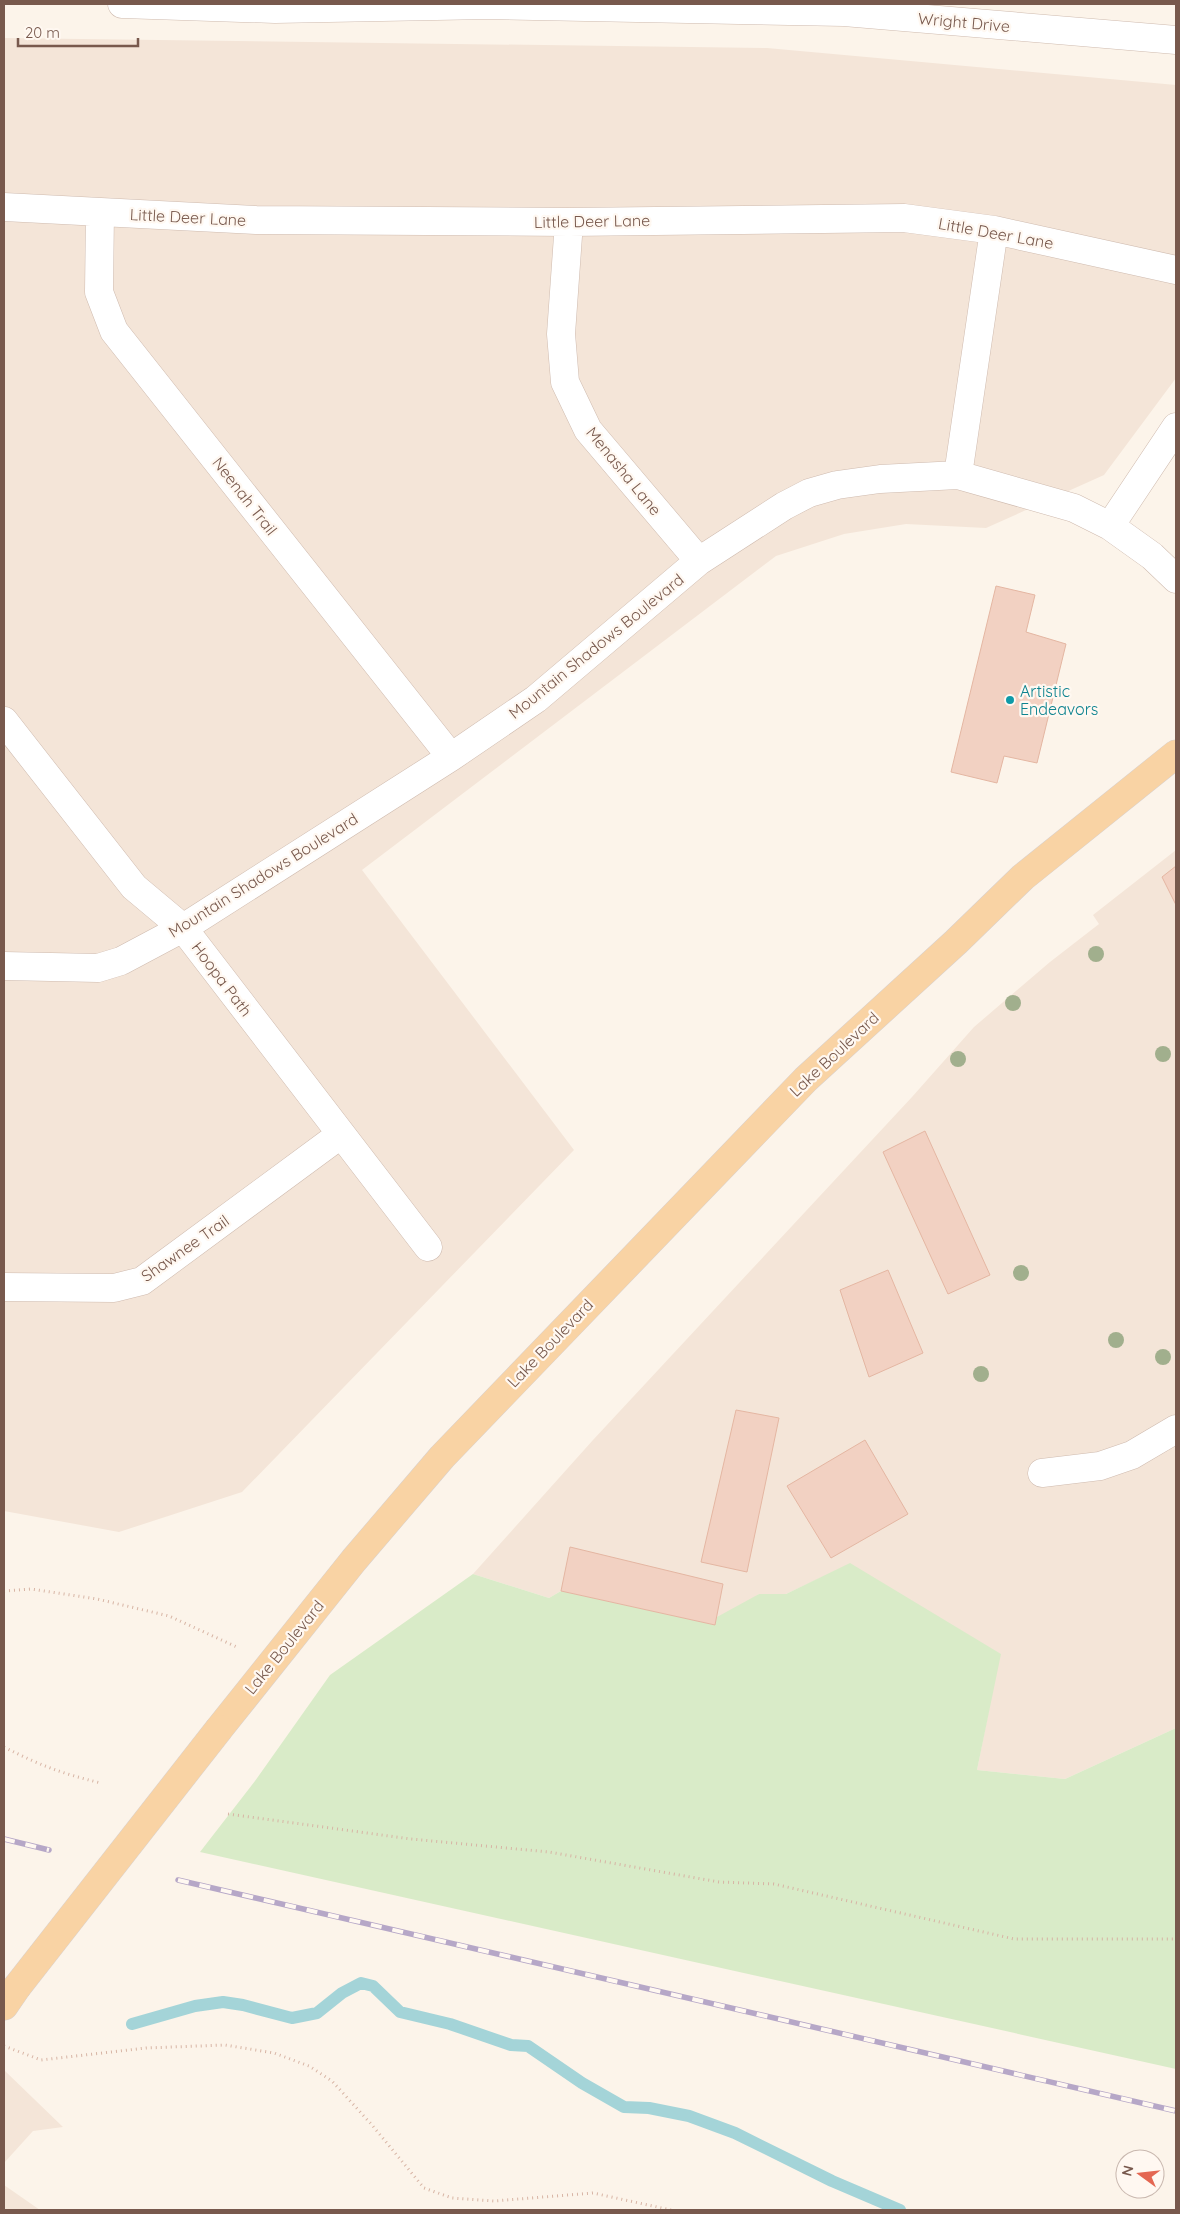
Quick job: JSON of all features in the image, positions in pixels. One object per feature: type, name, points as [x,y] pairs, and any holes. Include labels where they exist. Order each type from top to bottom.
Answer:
[{"type":"main road","name":"Lake Boulevard","points":[[11,1996],[272,1662],[354,1560],[442,1457],[806,1079],[956,942],[1023,877],[1176,754]]},
{"type":"street","name":"Wright Drive","points":[[122,4],[274,9],[489,4],[844,12],[1176,40]]},
{"type":"street","name":"Little Deer Lane","points":[[4,207],[256,220],[569,222],[904,218],[994,230],[1176,270]]},
{"type":"street","name":"Neenah Trail","points":[[100,212],[99,292],[114,331],[451,757]]},
{"type":"street","name":"Menasha Lane","points":[[569,222],[561,334],[565,382],[588,430],[699,562]]},
{"type":"street","points":[[958,475],[994,230]]},
{"type":"street","points":[[1110,526],[1176,427]]},
{"type":"street","name":"Mountain Shadows Boulevard","points":[[4,966],[98,968],[121,961],[183,928],[451,757],[536,699],[699,562],[784,506],[809,493],[837,485],[880,479],[958,475],[1074,508],[1110,526],[1152,556],[1176,579]]},
{"type":"street","name":"Hoopa Path","points":[[4,721],[134,887],[183,928],[340,1135],[428,1247]]},
{"type":"street","name":"Shawnee Trail","points":[[4,1287],[114,1288],[142,1281],[340,1135]]},
{"type":"street","points":[[1042,1472],[1100,1466],[1132,1455],[1176,1429]]},
{"type":"path","points":[[4,1590],[31,1589],[97,1599],[169,1616],[272,1662]]},
{"type":"path","points":[[4,1747],[39,1765],[101,1783]]},
{"type":"path","points":[[228,1814],[411,1839],[549,1852],[719,1882],[774,1884],[1014,1940],[1176,1939]]},
{"type":"path","points":[[4,2046],[40,2060],[146,2048],[224,2045],[274,2053],[308,2066],[332,2081],[372,2124],[424,2188],[452,2198],[494,2201],[593,2193],[671,2210]]},
{"type":"shaded area","points":[[4,38],[767,48],[1176,85],[1176,378],[1104,475],[986,528],[906,524],[844,534],[776,556],[362,870],[574,1150],[242,1492],[119,1532],[4,1511]]},
{"type":"shaded area","points":[[1176,850],[1176,1728],[1065,1779],[977,1770],[1000,1654],[850,1564],[786,1594],[759,1594],[715,1625],[561,1591],[549,1598],[473,1574],[593,1440],[912,1097],[974,1027],[1050,962],[1099,924],[1093,915]]},
{"type":"shaded area","points":[[4,2070],[63,2127],[33,2131],[4,2163]]},
{"type":"shaded area","points":[[4,2185],[40,2210],[4,2210]]},
{"type":"green space","points":[[850,1563],[1001,1654],[977,1770],[1065,1779],[1176,1728],[1176,2069],[200,1852],[255,1781],[330,1675],[473,1574],[549,1598],[561,1591],[715,1625],[717,1617],[759,1594],[786,1594]]},
{"type":"building","name":"Artistic Endeavors","points":[[996,586],[1035,595],[1026,632],[1066,644],[1037,763],[1004,756],[997,783],[951,772]]},
{"type":"building","points":[[1176,866],[1176,905],[1162,877]]},
{"type":"building","points":[[925,1131],[990,1275],[948,1294],[883,1152]]},
{"type":"building","points":[[888,1270],[923,1353],[869,1377],[840,1290]]},
{"type":"building","points":[[736,1410],[779,1418],[747,1572],[701,1562]]},
{"type":"building","points":[[865,1440],[908,1514],[831,1558],[787,1486]]},
{"type":"building","points":[[570,1547],[723,1584],[715,1625],[561,1591]]},
{"type":"waterway","points":[[132,2024],[195,2006],[223,2002],[243,2005],[292,2018],[317,2013],[342,1993],[361,1983],[373,1986],[400,2012],[450,2024],[511,2045],[528,2046],[582,2083],[624,2107],[649,2108],[689,2116],[735,2133],[832,2181],[900,2210]]},
{"type":"railway","points":[[4,1839],[49,1850]]},
{"type":"railway","points":[[178,1880],[1176,2111]]},
{"type":"place","name":"Artistic Endeavors","points":[[1010,700]]}]
